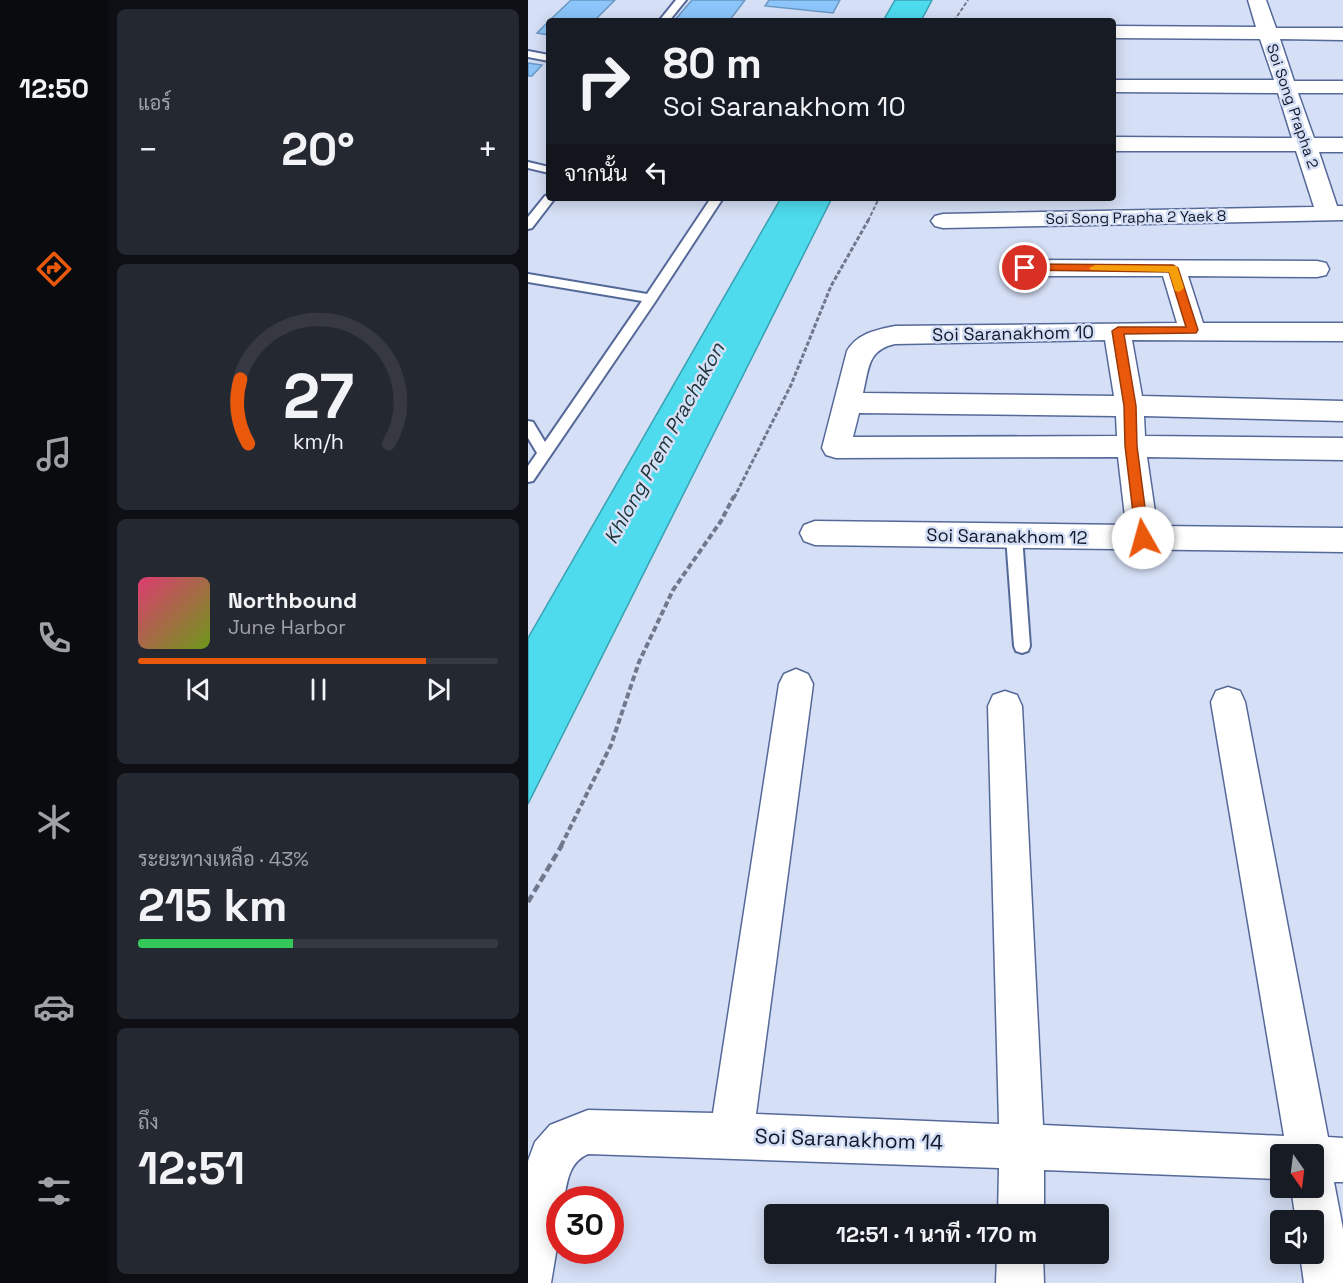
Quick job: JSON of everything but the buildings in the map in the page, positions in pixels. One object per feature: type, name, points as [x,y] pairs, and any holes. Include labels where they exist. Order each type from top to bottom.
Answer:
[{"type":"street","name":"Soi Song Prapha 2","points":[[1257,0],[1305,145],[1336,213]]},
{"type":"street","points":[[1116,32],[1343,34]]},
{"type":"street","points":[[1116,86],[1343,87]]},
{"type":"street","points":[[1116,144],[1343,145]]},
{"type":"street","name":"Soi Song Prapha 2 Yaek 8","points":[[943,221],[1336,213]]},
{"type":"street","points":[[1025,268],[1317,269]]},
{"type":"street","points":[[1173,268],[1192,330]]},
{"type":"street","points":[[1118,331],[1130,406],[1131,446],[1143,538]]},
{"type":"street","name":"Soi Saranakhom 10","points":[[1131,446],[836,448],[849,403],[860,351],[876,339],[895,335],[1118,331],[1343,332]]},
{"type":"street","points":[[849,403],[1343,411]]},
{"type":"street","points":[[1131,446],[1343,449]]},
{"type":"street","name":"Soi Saranakhom 12","points":[[815,533],[1343,540]]},
{"type":"street","points":[[731,1135],[796,684]]},
{"type":"street","points":[[1228,702],[1307,1144]]},
{"type":"street","points":[[1005,706],[1022,1146],[1021,1204]]},
{"type":"street","name":"Soi Saranakhom 14","points":[[528,1282],[544,1182],[551,1158],[566,1141],[588,1132],[731,1135],[1270,1157]]},
{"type":"street","points":[[1324,1159],[1343,1160]]},
{"type":"street","points":[[1315,1198],[1328,1283]]},
{"type":"street","points":[[1020,1264],[1020,1283]]},
{"type":"lane","points":[[666,18],[681,0]]},
{"type":"lane","points":[[528,54],[546,57]]},
{"type":"lane","points":[[528,165],[546,169]]},
{"type":"lane","points":[[528,225],[547,201]]},
{"type":"lane","points":[[528,477],[624,334],[651,299],[715,201]]},
{"type":"lane","points":[[528,278],[651,299]]},
{"type":"lane","points":[[528,426],[544,453]]},
{"type":"lane","points":[[1014,536],[1022,646]]},
{"type":"path","points":[[956,18],[968,0]]},
{"type":"path","points":[[528,902],[570,830],[611,745],[639,662],[673,590],[721,521],[759,451],[790,385],[831,286],[878,201]]},
{"type":"water","points":[[895,0],[932,0],[923,18],[885,18]]},
{"type":"water","name":"Khlong Prem Prachakon","points":[[779,201],[830,201],[528,804],[528,638]]},
{"type":"slow traffic","points":[[1095,268],[1173,268],[1179,288]]},
{"type":"route","points":[[1025,268],[1173,268],[1192,330],[1118,331],[1130,406],[1131,446],[1143,538]]}]
